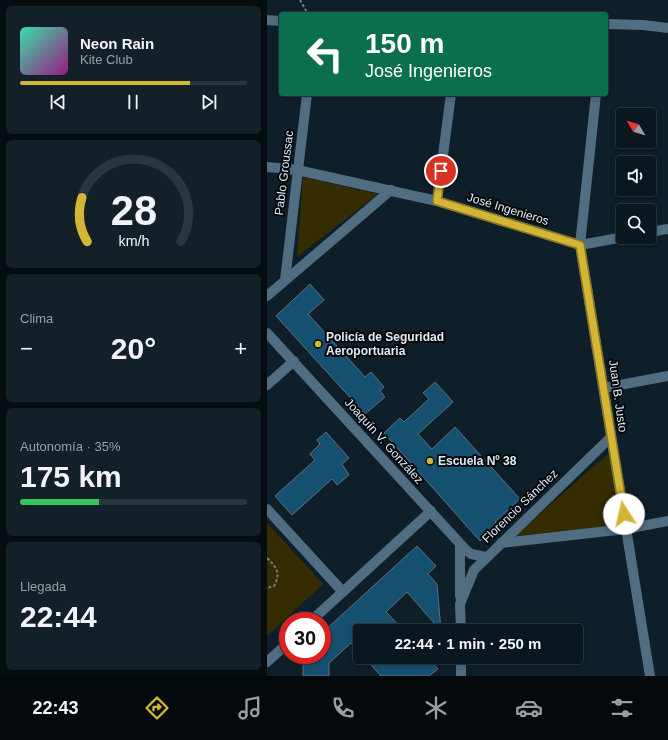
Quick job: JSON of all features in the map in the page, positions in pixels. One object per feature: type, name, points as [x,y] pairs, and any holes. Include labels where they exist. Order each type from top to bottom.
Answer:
[{"type":"street","points":[[267,20],[279,21]]},
{"type":"street","points":[[608,24],[643,25],[668,28]]},
{"type":"street","name":"Pablo Groussac","points":[[285,280],[307,96]]},
{"type":"street","points":[[437,201],[451,96]]},
{"type":"street","name":"Juan B. Justo","points":[[595,96],[580,245],[650,676]]},
{"type":"street","name":"José Ingenieros","points":[[267,167],[297,170],[437,201],[580,245],[616,238]]},
{"type":"street","points":[[267,296],[391,190]]},
{"type":"street","points":[[656,231],[668,229]]},
{"type":"street","name":"Joaquín V. González","points":[[269,336],[294,361],[460,544],[471,554],[486,557]]},
{"type":"street","points":[[267,385],[294,361]]},
{"type":"street","points":[[604,388],[668,376]]},
{"type":"street","name":"Florencio Sánchez","points":[[460,604],[474,570],[611,436]]},
{"type":"street","points":[[267,509],[343,592]]},
{"type":"street","points":[[321,612],[431,511]]},
{"type":"street","points":[[501,543],[626,529],[668,522]]},
{"type":"street","name":"Florencio Sánchez","points":[[460,544],[461,624]]},
{"type":"street","points":[[267,662],[279,651]]},
{"type":"street","points":[[461,664],[461,676]]},
{"type":"path","points":[[299,0],[307,12]]},
{"type":"path","points":[[267,558],[276,568],[278,578],[274,586],[267,588]]},
{"type":"shaded area","points":[[303,177],[378,194],[297,257]]},
{"type":"shaded area","points":[[609,453],[619,525],[515,536]]},
{"type":"shaded area","points":[[267,523],[323,584],[293,612],[279,612],[279,625],[267,636]]},
{"type":"building","name":"Policía de Seguridad Aeroportuaria","points":[[310,284],[324,300],[308,314],[365,377],[371,372],[384,387],[380,391],[385,397],[365,414],[276,316]]},
{"type":"building","name":"Escuela Nº 38","points":[[435,382],[453,402],[418,434],[432,449],[455,427],[520,499],[495,522],[498,525],[480,541],[384,433],[400,418],[404,422],[429,399],[423,393]]},
{"type":"building","points":[[326,432],[349,458],[342,464],[349,475],[337,485],[332,479],[292,515],[275,496],[315,460],[310,454],[320,444],[317,440]]},
{"type":"building","points":[[417,546],[436,566],[428,574],[437,584],[440,624],[435,624],[407,592],[386,612],[397,624],[353,624],[353,645],[351,643],[331,661],[331,625]]},
{"type":"building","points":[[303,664],[329,664],[329,676],[303,676]]},
{"type":"building","points":[[370,664],[433,664],[438,669],[429,676],[381,676]]},
{"type":"place","name":"Policía de Seguridad Aeroportuaria","points":[[318,344]]},
{"type":"place","name":"Escuela Nº 38","points":[[430,461]]},
{"type":"route","points":[[441,171],[437,201],[580,245],[624,514]]}]
